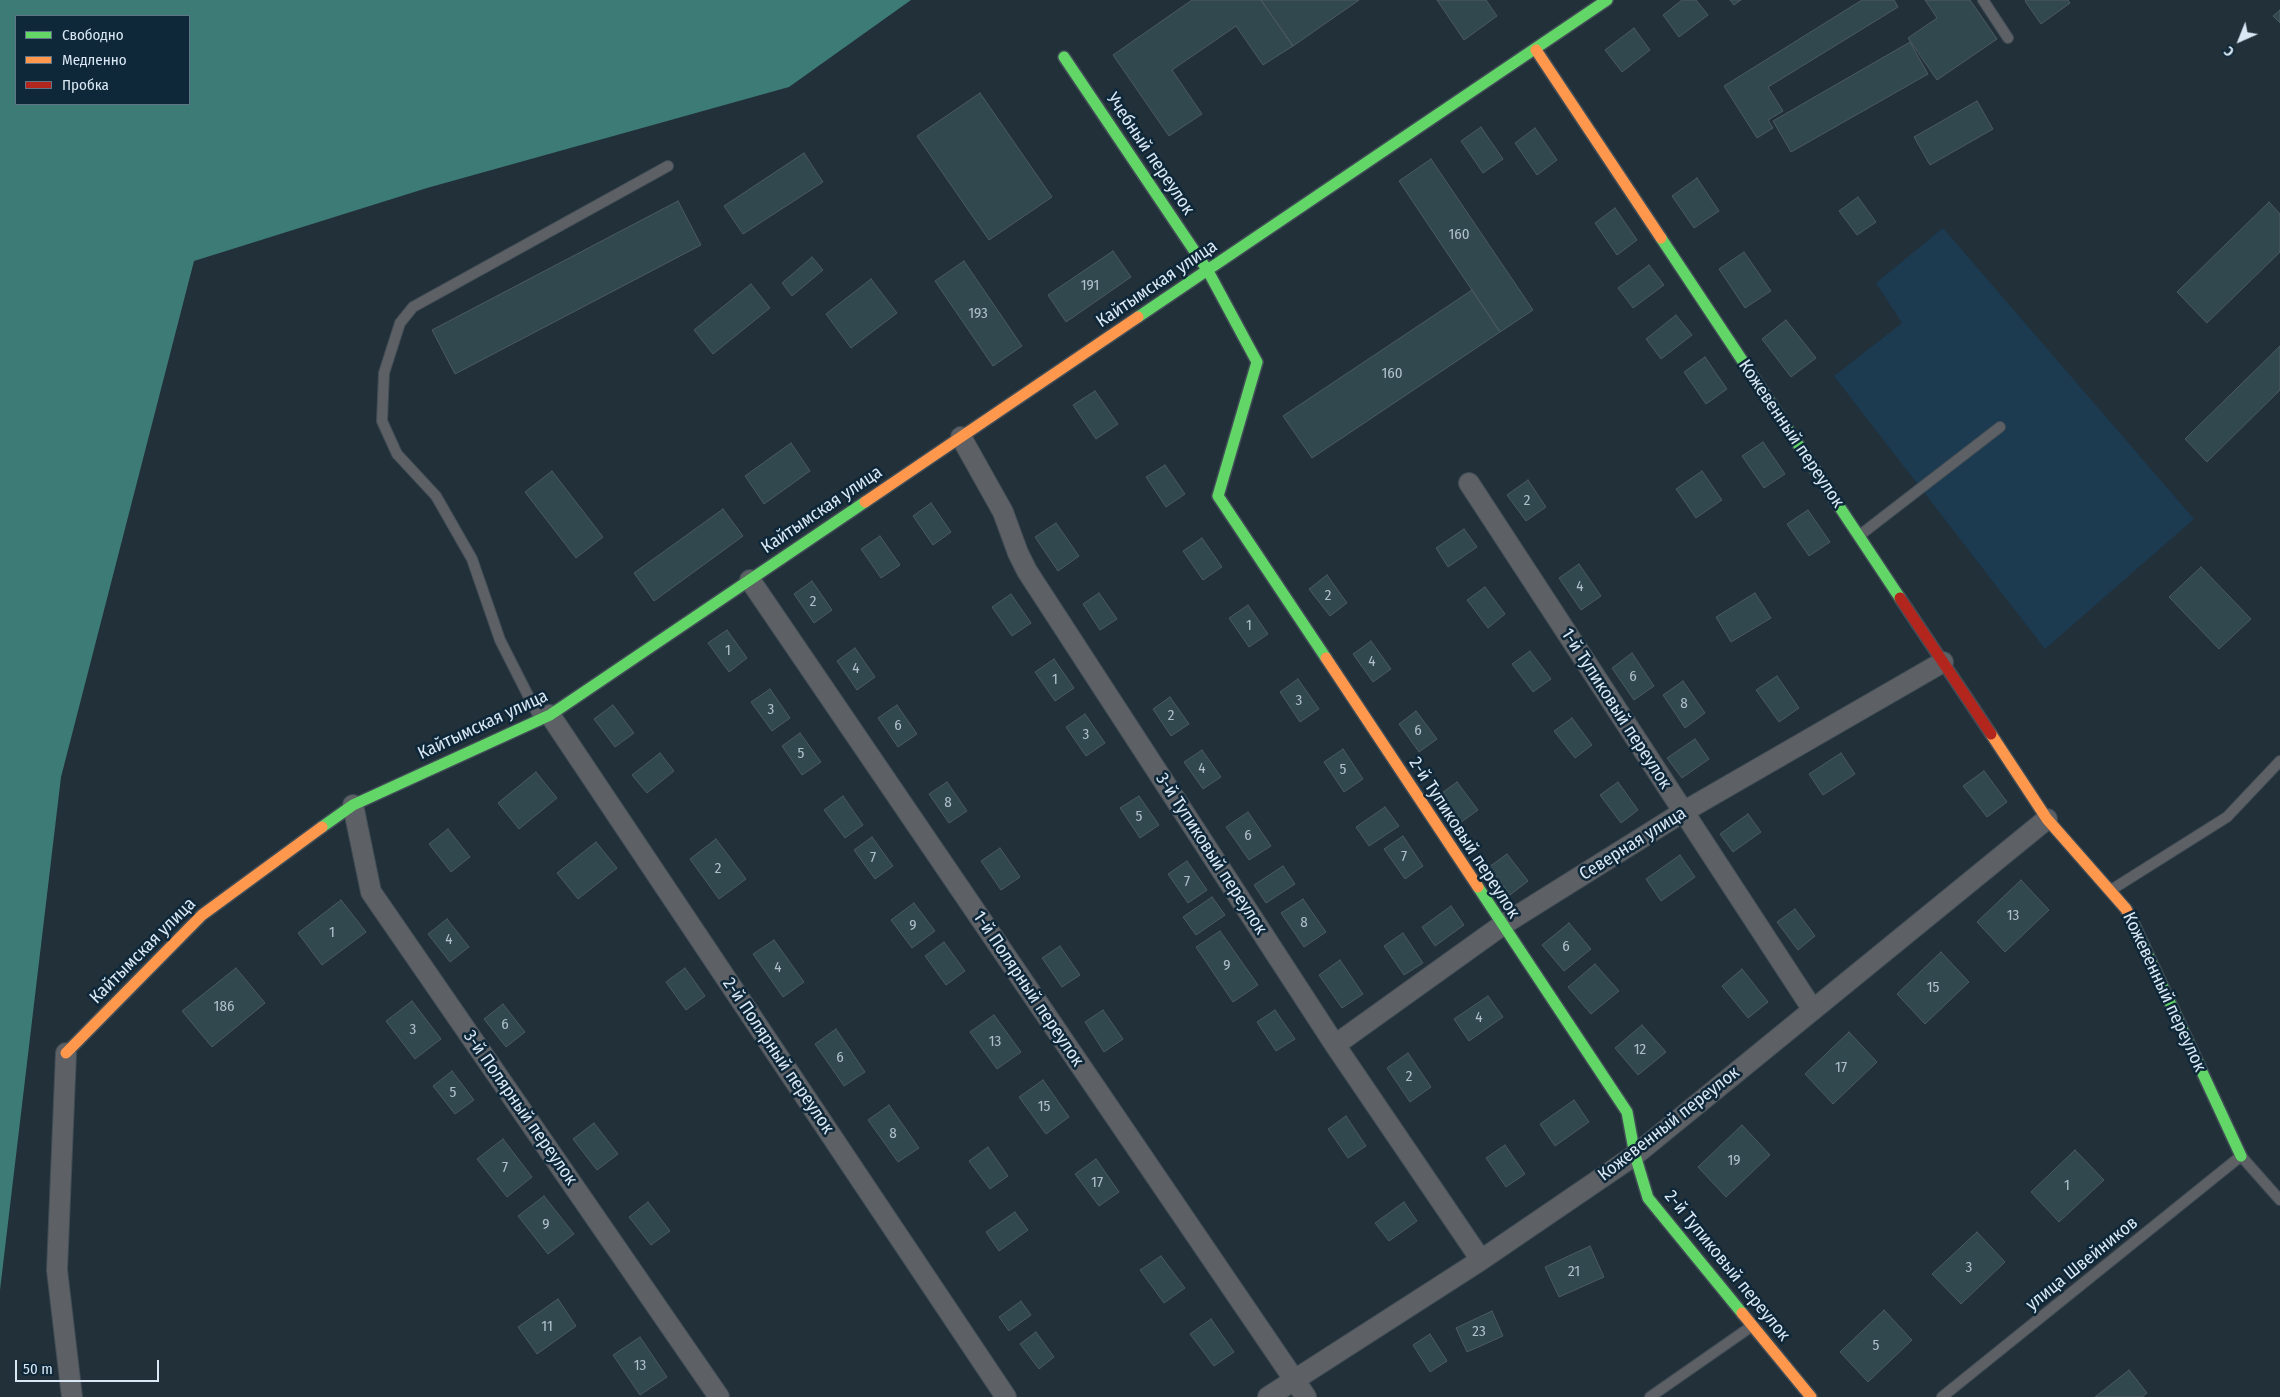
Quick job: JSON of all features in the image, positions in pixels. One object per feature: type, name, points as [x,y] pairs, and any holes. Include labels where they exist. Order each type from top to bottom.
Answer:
[{"type":"street","name":"Кайтымская улица","points":[[66,1053],[202,914],[353,805],[546,717],[1536,50],[1607,0]]},
{"type":"street","name":"Кожевенный переулок","points":[[1536,50],[2047,819],[2126,909],[2241,1156]]},
{"type":"street","name":"Учебный переулок","points":[[1064,57],[1208,271]]},
{"type":"street","name":"2-й Тупиковый переулок","points":[[1208,271],[1257,362],[1218,496],[1501,926],[1627,1112],[1635,1155],[1648,1198],[1811,1397]]},
{"type":"street","name":"3-й Тупиковый переулок","points":[[961,437],[1003,512],[1018,553],[1027,571],[1335,1045],[1481,1260]]},
{"type":"street","name":"1-й Тупиковый переулок","points":[[1469,483],[1813,1010]]},
{"type":"street","name":"1-й Полярный переулок","points":[[750,580],[1301,1389]]},
{"type":"street","name":"Северная улица","points":[[1335,1045],[1501,926],[1683,812],[1943,662]]},
{"type":"street","name":"2-й Полярный переулок","points":[[546,717],[1006,1397]]},
{"type":"street","name":"3-й Полярный переулок","points":[[353,805],[371,892],[719,1397]]},
{"type":"street","name":"Кожевенный переулок","points":[[1268,1397],[1301,1389],[1481,1260],[1635,1155],[2047,819]]},
{"type":"street","points":[[66,1053],[57,1270],[72,1397]]},
{"type":"lane","points":[[1983,0],[2008,38]]},
{"type":"lane","points":[[546,717],[500,640],[472,559],[436,496],[397,454],[382,420],[384,373],[400,323],[414,307],[668,166]]},
{"type":"lane","points":[[1859,536],[2000,426]]},
{"type":"lane","points":[[2110,891],[2227,817],[2280,761]]},
{"type":"lane","points":[[2241,1156],[2280,1200]]},
{"type":"lane","name":"улица Швейников","points":[[1942,1397],[2241,1156]]},
{"type":"lane","points":[[1650,1397],[1752,1326]]},
{"type":"shaded area","points":[[0,0],[911,0],[789,87],[427,188],[194,261],[61,777],[0,1290]]},
{"type":"shaded area","points":[[1943,228],[2194,519],[2045,649],[1834,376],[1902,323],[1876,283]]},
{"type":"building","points":[[1192,0],[1261,0],[1293,46],[1263,65],[1236,26],[1172,70],[1202,114],[1169,136],[1113,55]]},
{"type":"building","points":[[1261,0],[1359,0],[1293,46]]},
{"type":"building","points":[[1437,0],[1486,0],[1497,16],[1464,40]]},
{"type":"building","points":[[1682,0],[1696,0],[1708,15],[1679,37],[1663,15]]},
{"type":"building","points":[[1730,0],[1741,0],[1734,5]]},
{"type":"building","points":[[1862,0],[1894,0],[1898,7],[1768,87],[1783,111],[1768,120],[1773,128],[1757,138],[1724,86]]},
{"type":"building","points":[[1925,0],[1970,0],[1997,39],[1937,80],[1908,38],[1937,18]]},
{"type":"building","points":[[2026,0],[2068,0],[2070,3],[2041,24]]},
{"type":"building","points":[[2280,10],[2280,23],[2273,16]]},
{"type":"building","points":[[1634,28],[1650,50],[1622,72],[1605,50]]},
{"type":"building","points":[[1910,42],[1928,74],[1791,152],[1773,121]]},
{"type":"building","points":[[980,93],[1052,197],[989,240],[917,136]]},
{"type":"building","points":[[1977,101],[1993,129],[1930,165],[1914,137]]},
{"type":"building","points":[[1481,127],[1503,159],[1483,173],[1461,141]]},
{"type":"building","points":[[1535,128],[1557,160],[1537,175],[1515,143]]},
{"type":"building","points":[[804,153],[823,182],[743,234],[724,206]]},
{"type":"building","points":[[1431,159],[1533,310],[1500,332],[1399,181]]},
{"type":"building","points":[[1697,178],[1719,211],[1694,228],[1672,196]]},
{"type":"building","points":[[1858,197],[1876,222],[1857,235],[1839,211]]},
{"type":"building","points":[[678,201],[701,245],[455,374],[432,330]]},
{"type":"building","points":[[2269,202],[2280,214],[2280,252],[2207,323],[2177,292]]},
{"type":"building","points":[[1615,208],[1637,240],[1617,255],[1595,223]]},
{"type":"building","points":[[1113,251],[1131,277],[1066,322],[1048,295]]},
{"type":"building","points":[[1744,252],[1771,291],[1745,308],[1719,269]]},
{"type":"building","points":[[812,257],[823,270],[792,296],[782,283]]},
{"type":"building","points":[[964,261],[1022,346],[993,366],[935,281]]},
{"type":"building","points":[[1649,265],[1664,285],[1633,308],[1618,288]]},
{"type":"building","points":[[871,279],[897,313],[851,348],[826,314]]},
{"type":"building","points":[[751,284],[770,308],[713,354],[694,330]]},
{"type":"building","points":[[1472,290],[1500,332],[1312,458],[1283,416]]},
{"type":"building","points":[[1676,315],[1692,335],[1661,359],[1646,339]]},
{"type":"building","points":[[1786,320],[1816,358],[1791,377],[1762,339]]},
{"type":"building","points":[[2280,346],[2280,390],[2207,462],[2185,439]]},
{"type":"building","points":[[1705,357],[1727,389],[1706,404],[1684,372]]},
{"type":"building","points":[[1095,391],[1118,424],[1096,439],[1073,405]]},
{"type":"building","points":[[1763,442],[1785,474],[1764,488],[1742,456]]},
{"type":"building","points":[[791,443],[810,471],[764,504],[745,476]]},
{"type":"building","points":[[1165,465],[1185,494],[1166,507],[1146,477]]},
{"type":"building","points":[[552,471],[603,537],[576,558],[525,492]]},
{"type":"building","points":[[1702,471],[1722,500],[1696,518],[1676,489]]},
{"type":"building","points":[[1528,480],[1546,507],[1526,521],[1507,495]]},
{"type":"building","points":[[931,503],[951,532],[933,545],[913,516]]},
{"type":"building","points":[[723,509],[743,536],[654,601],[634,573]]},
{"type":"building","points":[[1808,510],[1830,542],[1809,556],[1787,524]]},
{"type":"building","points":[[1056,523],[1079,556],[1058,571],[1035,537]]},
{"type":"building","points":[[1464,529],[1477,547],[1448,567],[1436,548]]},
{"type":"building","points":[[880,536],[900,565],[881,578],[861,549]]},
{"type":"building","points":[[1202,538],[1222,567],[1203,580],[1183,551]]},
{"type":"building","points":[[1579,564],[1601,596],[1581,610],[1559,578]]},
{"type":"building","points":[[2201,567],[2251,619],[2219,649],[2169,597]]},
{"type":"building","points":[[1327,575],[1347,603],[1330,616],[1309,589]]},
{"type":"building","points":[[812,581],[832,610],[814,623],[794,594]]},
{"type":"building","points":[[1485,587],[1505,614],[1488,628],[1467,600]]},
{"type":"building","points":[[1099,593],[1117,619],[1100,630],[1083,604]]},
{"type":"building","points":[[1755,593],[1771,618],[1731,642],[1716,617]]},
{"type":"building","points":[[1011,594],[1031,623],[1012,636],[992,607]]},
{"type":"building","points":[[1248,605],[1268,634],[1249,647],[1229,618]]},
{"type":"building","points":[[727,630],[747,658],[729,672],[708,643]]},
{"type":"building","points":[[1371,641],[1391,669],[1373,682],[1353,654]]},
{"type":"building","points":[[855,648],[875,677],[857,690],[837,661]]},
{"type":"building","points":[[1530,651],[1551,679],[1533,692],[1512,664]]},
{"type":"building","points":[[1632,653],[1654,686],[1634,700],[1612,668]]},
{"type":"building","points":[[1054,659],[1074,688],[1055,701],[1035,672]]},
{"type":"building","points":[[1777,676],[1799,708],[1779,722],[1756,690]]},
{"type":"building","points":[[1298,679],[1319,709],[1300,722],[1280,692]]},
{"type":"building","points":[[1683,681],[1705,713],[1685,728],[1663,695]]},
{"type":"building","points":[[770,689],[790,718],[772,731],[751,702]]},
{"type":"building","points":[[1170,697],[1189,724],[1171,736],[1153,709]]},
{"type":"building","points":[[613,705],[634,733],[615,747],[594,719]]},
{"type":"building","points":[[897,705],[917,734],[898,747],[878,718]]},
{"type":"building","points":[[1416,711],[1437,739],[1419,752],[1399,724]]},
{"type":"building","points":[[1085,714],[1105,743],[1086,756],[1066,727]]},
{"type":"building","points":[[1572,718],[1592,745],[1575,758],[1554,731]]},
{"type":"building","points":[[800,733],[821,762],[802,775],[782,746]]},
{"type":"building","points":[[1695,739],[1709,759],[1682,778],[1667,758]]},
{"type":"building","points":[[1343,749],[1363,779],[1344,792],[1324,762]]},
{"type":"building","points":[[1202,750],[1221,777],[1203,789],[1184,762]]},
{"type":"building","points":[[660,753],[674,771],[647,793],[632,775]]},
{"type":"building","points":[[1841,753],[1855,774],[1823,795],[1809,774]]},
{"type":"building","points":[[1984,771],[2007,802],[1987,817],[1963,786]]},
{"type":"building","points":[[536,772],[557,798],[519,829],[498,803]]},
{"type":"building","points":[[947,782],[967,811],[949,823],[929,794]]},
{"type":"building","points":[[1457,782],[1478,810],[1460,823],[1439,795]]},
{"type":"building","points":[[1618,782],[1638,810],[1621,823],[1600,795]]},
{"type":"building","points":[[843,796],[863,825],[845,838],[824,810]]},
{"type":"building","points":[[1139,796],[1159,825],[1140,838],[1120,808]]},
{"type":"building","points":[[1385,807],[1399,826],[1369,846],[1356,827]]},
{"type":"building","points":[[1248,812],[1271,846],[1249,860],[1226,827]]},
{"type":"building","points":[[1748,814],[1761,832],[1733,852],[1720,834]]},
{"type":"building","points":[[448,829],[470,857],[451,872],[429,844]]},
{"type":"building","points":[[1403,836],[1423,866],[1405,879],[1384,849]]},
{"type":"building","points":[[872,837],[893,866],[875,879],[854,850]]},
{"type":"building","points":[[716,839],[746,879],[719,899],[690,859]]},
{"type":"building","points":[[596,842],[617,868],[578,899],[557,873]]},
{"type":"building","points":[[1000,848],[1020,877],[1001,890],[981,861]]},
{"type":"building","points":[[1507,854],[1528,881],[1510,895],[1489,867]]},
{"type":"building","points":[[1680,855],[1695,877],[1661,901],[1646,879]]},
{"type":"building","points":[[1187,861],[1207,890],[1188,903],[1168,874]]},
{"type":"building","points":[[1283,866],[1295,884],[1266,903],[1254,885]]},
{"type":"building","points":[[2021,880],[2049,910],[2005,952],[1977,922]]},
{"type":"building","points":[[1212,897],[1225,915],[1196,935],[1183,917]]},
{"type":"building","points":[[1303,899],[1326,932],[1304,947],[1281,913]]},
{"type":"building","points":[[341,900],[366,932],[322,965],[298,933]]},
{"type":"building","points":[[914,903],[935,931],[912,948],[891,920]]},
{"type":"building","points":[[1451,906],[1464,925],[1435,946],[1422,927]]},
{"type":"building","points":[[1795,909],[1815,936],[1798,950],[1777,922]]},
{"type":"building","points":[[447,919],[469,947],[450,962],[428,934]]},
{"type":"building","points":[[1569,923],[1591,949],[1564,971],[1542,945]]},
{"type":"building","points":[[1220,931],[1258,985],[1233,1002],[1196,947]]},
{"type":"building","points":[[1403,933],[1423,963],[1404,975],[1384,946]]},
{"type":"building","points":[[774,940],[804,982],[783,997],[753,954]]},
{"type":"building","points":[[944,942],[965,971],[946,985],[925,956]]},
{"type":"building","points":[[1060,946],[1080,975],[1062,987],[1042,958]]},
{"type":"building","points":[[1941,952],[1969,982],[1925,1024],[1897,994]]},
{"type":"building","points":[[1340,960],[1363,994],[1342,1008],[1319,975]]},
{"type":"building","points":[[1595,964],[1619,991],[1591,1014],[1568,987]]},
{"type":"building","points":[[236,968],[265,1003],[212,1047],[182,1011]]},
{"type":"building","points":[[685,968],[705,996],[686,1010],[666,982]]},
{"type":"building","points":[[1742,969],[1768,1002],[1748,1018],[1722,986]]},
{"type":"building","points":[[1488,996],[1503,1017],[1469,1041],[1454,1019]]},
{"type":"building","points":[[412,1001],[441,1039],[415,1059],[386,1021]]},
{"type":"building","points":[[503,1004],[525,1032],[506,1047],[484,1019]]},
{"type":"building","points":[[1103,1010],[1123,1039],[1104,1052],[1085,1022]]},
{"type":"building","points":[[1275,1010],[1295,1039],[1276,1051],[1257,1022]]},
{"type":"building","points":[[994,1015],[1021,1052],[997,1069],[970,1032]]},
{"type":"building","points":[[1642,1025],[1666,1052],[1638,1075],[1615,1048]]},
{"type":"building","points":[[836,1029],[865,1072],[844,1086],[815,1044]]},
{"type":"building","points":[[1849,1032],[1877,1062],[1833,1104],[1805,1074]]},
{"type":"building","points":[[1408,1053],[1431,1087],[1410,1102],[1387,1068]]},
{"type":"building","points":[[452,1071],[474,1100],[455,1114],[433,1086]]},
{"type":"building","points":[[1043,1080],[1069,1117],[1046,1134],[1019,1097]]},
{"type":"building","points":[[1574,1100],[1589,1122],[1555,1146],[1540,1124]]},
{"type":"building","points":[[889,1105],[919,1148],[898,1162],[868,1120]]},
{"type":"building","points":[[1346,1116],[1366,1146],[1348,1158],[1328,1129]]},
{"type":"building","points":[[594,1123],[618,1154],[597,1170],[573,1139]]},
{"type":"building","points":[[1742,1125],[1770,1155],[1726,1197],[1698,1167]]},
{"type":"building","points":[[503,1139],[532,1177],[507,1197],[477,1159]]},
{"type":"building","points":[[1505,1145],[1525,1174],[1506,1187],[1486,1158]]},
{"type":"building","points":[[988,1147],[1008,1176],[990,1189],[969,1161]]},
{"type":"building","points":[[2075,1150],[2104,1180],[2059,1222],[2031,1192]]},
{"type":"building","points":[[1096,1159],[1119,1192],[1099,1206],[1075,1174]]},
{"type":"building","points":[[544,1196],[574,1234],[548,1254],[518,1216]]},
{"type":"building","points":[[648,1202],[670,1231],[651,1245],[629,1217]]},
{"type":"building","points":[[1404,1202],[1417,1221],[1389,1241],[1375,1223]]},
{"type":"building","points":[[1015,1212],[1028,1230],[999,1251],[986,1232]]},
{"type":"building","points":[[1977,1232],[2005,1262],[1961,1304],[1932,1274]]},
{"type":"building","points":[[1590,1246],[1604,1277],[1559,1297],[1545,1267]]},
{"type":"building","points":[[1161,1256],[1185,1288],[1164,1303],[1140,1270]]},
{"type":"building","points":[[558,1299],[576,1326],[537,1354],[518,1327]]},
{"type":"building","points":[[1021,1301],[1031,1315],[1009,1331],[999,1317]]},
{"type":"building","points":[[1884,1310],[1912,1340],[1868,1382],[1840,1352]]},
{"type":"building","points":[[1492,1311],[1503,1336],[1467,1352],[1456,1328]]},
{"type":"building","points":[[1211,1319],[1234,1352],[1214,1366],[1190,1334]]},
{"type":"building","points":[[1036,1332],[1054,1357],[1039,1369],[1020,1344]]},
{"type":"building","points":[[1430,1334],[1447,1361],[1430,1372],[1413,1345]]},
{"type":"building","points":[[640,1337],[667,1377],[640,1395],[613,1355]]},
{"type":"building","points":[[2129,1370],[2147,1393],[2142,1397],[2095,1397]]},
{"type":"traffic: fast","points":[[1138,317],[1607,0]]},
{"type":"traffic: fast","points":[[1064,57],[1208,271],[1257,362],[1218,496],[1326,658]]},
{"type":"traffic: fast","points":[[1661,238],[1900,598]]},
{"type":"traffic: fast","points":[[322,827],[353,805],[550,715],[865,502]]},
{"type":"traffic: fast","points":[[1478,887],[1627,1112],[1635,1155],[1648,1198],[1742,1313]]},
{"type":"traffic: fast","points":[[2134,925],[2241,1156]]},
{"type":"traffic: slow","points":[[1536,50],[1661,238]]},
{"type":"traffic: slow","points":[[865,502],[1138,317]]},
{"type":"traffic: slow","points":[[1326,658],[1478,887]]},
{"type":"traffic: slow","points":[[1991,734],[2047,819],[2126,909],[2134,925]]},
{"type":"traffic: slow","points":[[66,1053],[202,915],[322,827]]},
{"type":"traffic: slow","points":[[1742,1313],[1811,1397]]},
{"type":"traffic: jam","points":[[1900,598],[1991,734]]}]
